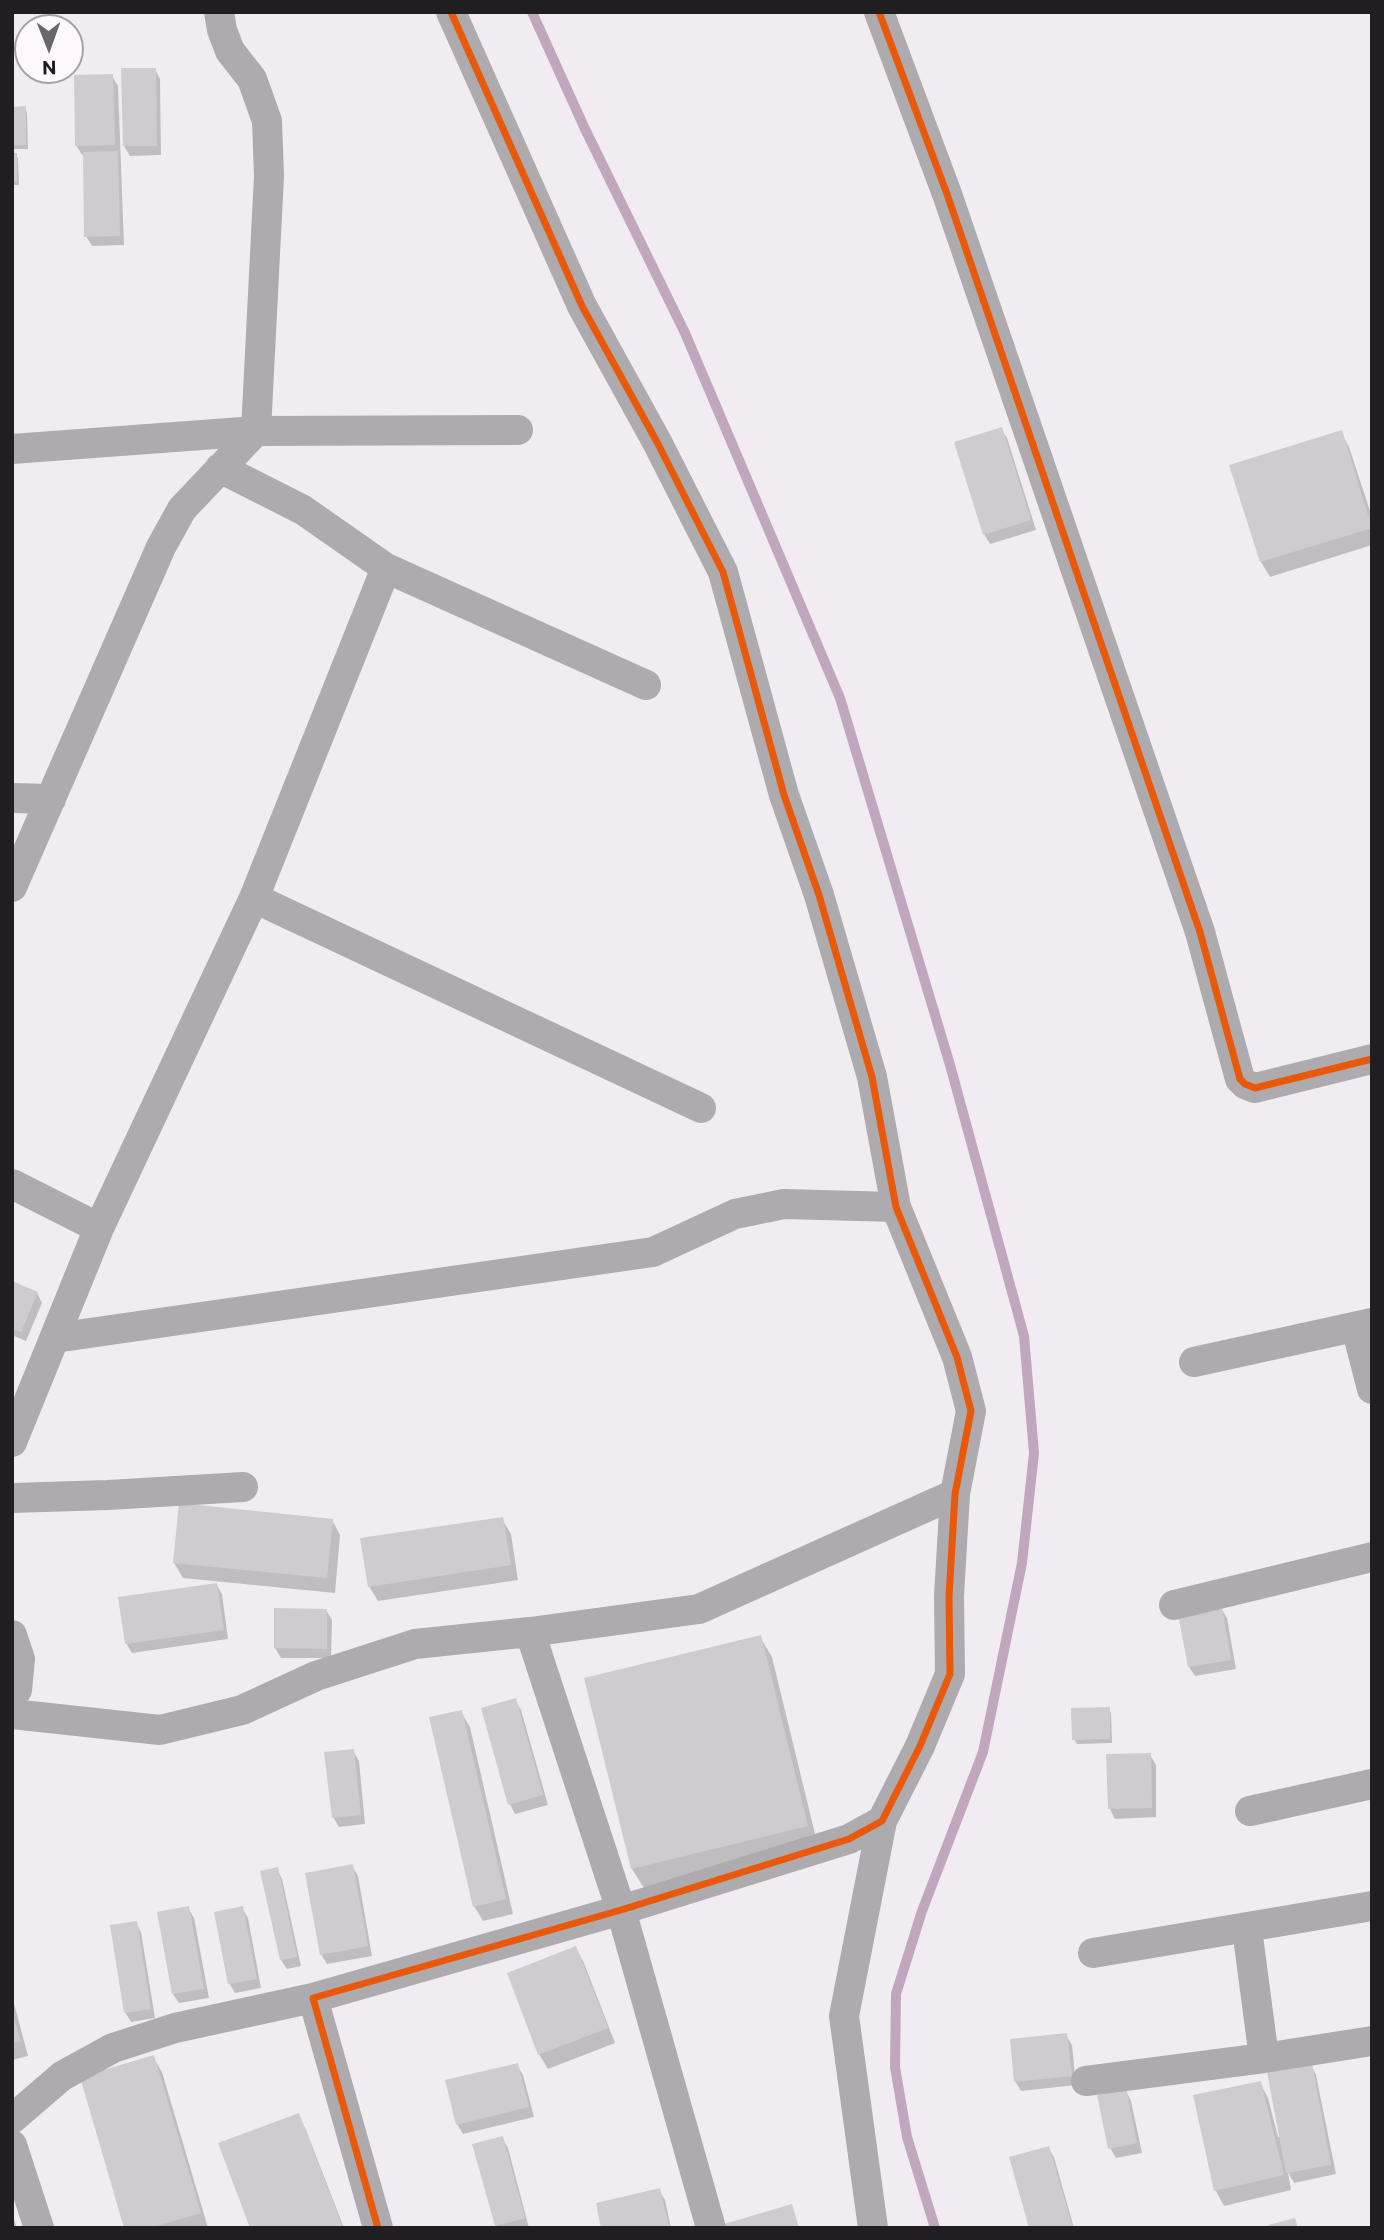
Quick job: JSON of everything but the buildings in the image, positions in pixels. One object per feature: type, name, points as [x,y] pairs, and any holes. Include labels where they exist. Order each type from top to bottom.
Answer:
[{"type":"street","points":[[12,887],[161,547],[182,509],[256,431],[269,176],[267,121],[253,79],[230,51],[219,12]]},
{"type":"street","points":[[451,12],[582,306],[657,442],[723,572],[784,795],[819,895],[872,1077],[895,1207],[957,1357],[971,1411],[954,1494],[949,1596],[950,1674],[920,1746],[882,1821],[844,2016],[873,2228]]},
{"type":"street","points":[[878,12],[947,194],[1191,906],[1240,1079],[1255,1088],[1372,1059]]},
{"type":"street","points":[[12,449],[256,431],[518,430]]},
{"type":"street","points":[[220,468],[303,510],[386,568],[646,685]]},
{"type":"street","points":[[12,1442],[99,1228],[254,898],[386,568]]},
{"type":"street","points":[[12,798],[51,799]]},
{"type":"street","points":[[254,898],[701,1108]]},
{"type":"street","points":[[12,1185],[99,1228]]},
{"type":"street","points":[[55,1338],[653,1252],[735,1214],[783,1205],[895,1207]]},
{"type":"street","points":[[1194,1362],[1364,1325],[1372,1389]]},
{"type":"street","points":[[12,1498],[243,1487]]},
{"type":"street","points":[[12,1714],[160,1730],[242,1710],[316,1676],[415,1644],[530,1632],[699,1609],[954,1494]]},
{"type":"street","points":[[1174,1605],[1372,1557]]},
{"type":"street","points":[[530,1632],[621,1910],[711,2228]]},
{"type":"street","points":[[12,1636],[20,1659],[17,1690],[12,1697]]},
{"type":"street","points":[[1250,1811],[1372,1784]]},
{"type":"street","points":[[12,2119],[62,2076],[113,2049],[174,2028],[313,1998],[621,1910],[849,1839],[882,1821]]},
{"type":"street","points":[[1093,1953],[1372,1906]]},
{"type":"street","points":[[1247,1929],[1264,2058]]},
{"type":"street","points":[[313,1998],[377,2228]]},
{"type":"street","points":[[1086,2081],[1264,2058],[1372,2040]]},
{"type":"street","points":[[12,2145],[39,2228]]},
{"type":"waterway","points":[[532,12],[585,129],[685,333],[840,698],[950,1065],[1024,1336],[1034,1453],[1022,1563],[983,1752],[922,1911],[896,1994],[895,2067],[907,2137],[935,2228]]},
{"type":"cycle path","points":[[378,2228],[313,1998],[621,1910],[849,1839],[882,1821],[920,1746],[950,1674],[949,1596],[955,1494],[971,1411],[957,1357],[896,1207],[872,1077],[819,895],[784,795],[723,572],[657,442],[582,306],[451,12]]},
{"type":"cycle path","points":[[879,12],[947,194],[1200,932],[1240,1079],[1255,1088],[1372,1059]]}]
